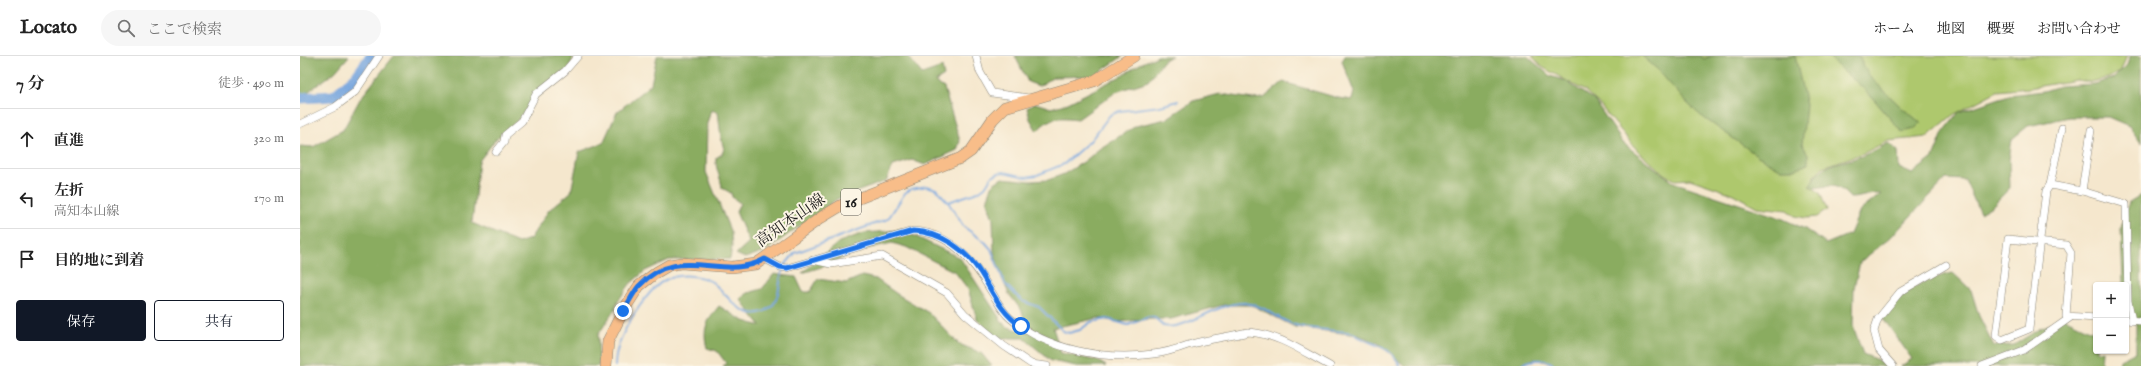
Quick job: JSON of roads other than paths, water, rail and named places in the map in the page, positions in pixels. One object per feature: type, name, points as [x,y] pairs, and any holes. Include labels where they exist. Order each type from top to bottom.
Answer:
[{"type":"main road","name":"高知本山線","points":[[606,366],[608,341],[623,311],[639,286],[657,272],[669,265],[681,263],[716,267],[746,266],[765,259],[822,217],[842,205],[961,158],[971,151],[993,119],[1005,107],[1031,98],[1094,81],[1134,56]]},
{"type":"street","points":[[300,124],[335,107],[355,92],[379,56]]},
{"type":"street","points":[[496,152],[504,142],[505,135],[522,121],[536,94],[565,71],[578,56]]},
{"type":"street","points":[[976,56],[980,72],[992,93],[1031,98]]},
{"type":"street","points":[[2062,128],[2050,185],[2046,190],[2039,242],[2029,329],[2002,340],[1996,336],[2008,239],[2039,242],[2066,244],[2071,252],[2066,316],[2093,318]]},
{"type":"street","points":[[2082,191],[2091,130]]},
{"type":"street","points":[[2050,185],[2082,191],[2126,204],[2129,318]]},
{"type":"street","points":[[765,259],[784,267],[913,231],[924,231],[938,236],[962,251],[979,270],[1001,309],[1010,318],[1051,343],[1082,353],[1105,355],[1152,355],[1248,332],[1288,342],[1315,362],[1330,366]]},
{"type":"street","points":[[812,260],[831,264],[882,256],[947,293],[965,314],[1004,346],[1031,364],[1047,366]]},
{"type":"street","points":[[1893,366],[1879,350],[1874,331],[1878,320],[1900,292],[1946,265]]},
{"type":"street","points":[[1982,366],[2024,350],[2071,317]]},
{"type":"street","points":[[2129,320],[2141,321]]},
{"type":"waterway","points":[[300,98],[334,96],[356,77],[371,56]]},
{"type":"waterway","points":[[948,202],[978,192],[985,187],[992,176],[998,173],[1004,172],[1026,177],[1037,175],[1064,164],[1091,140],[1110,115],[1120,111],[1160,106],[1178,101]]},
{"type":"waterway","points":[[785,265],[795,253],[888,219],[905,193],[911,189],[927,186],[936,189],[948,202],[964,227],[985,242],[991,249],[1005,284],[1022,301],[1039,307],[1063,331],[1069,333],[1080,330],[1091,322],[1107,319],[1128,325],[1149,317],[1155,318],[1164,326],[1173,326],[1192,321],[1223,307],[1245,303],[1259,307],[1295,325],[1353,333],[1391,353],[1400,366]]},
{"type":"waterway","points":[[615,366],[619,343],[626,328],[649,293],[667,279],[683,276],[702,278],[712,282],[742,310],[749,313],[757,313],[763,312],[772,307],[775,302],[783,269]]},
{"type":"waterway","points":[[1517,366],[1537,360],[1547,361],[1556,366]]}]
